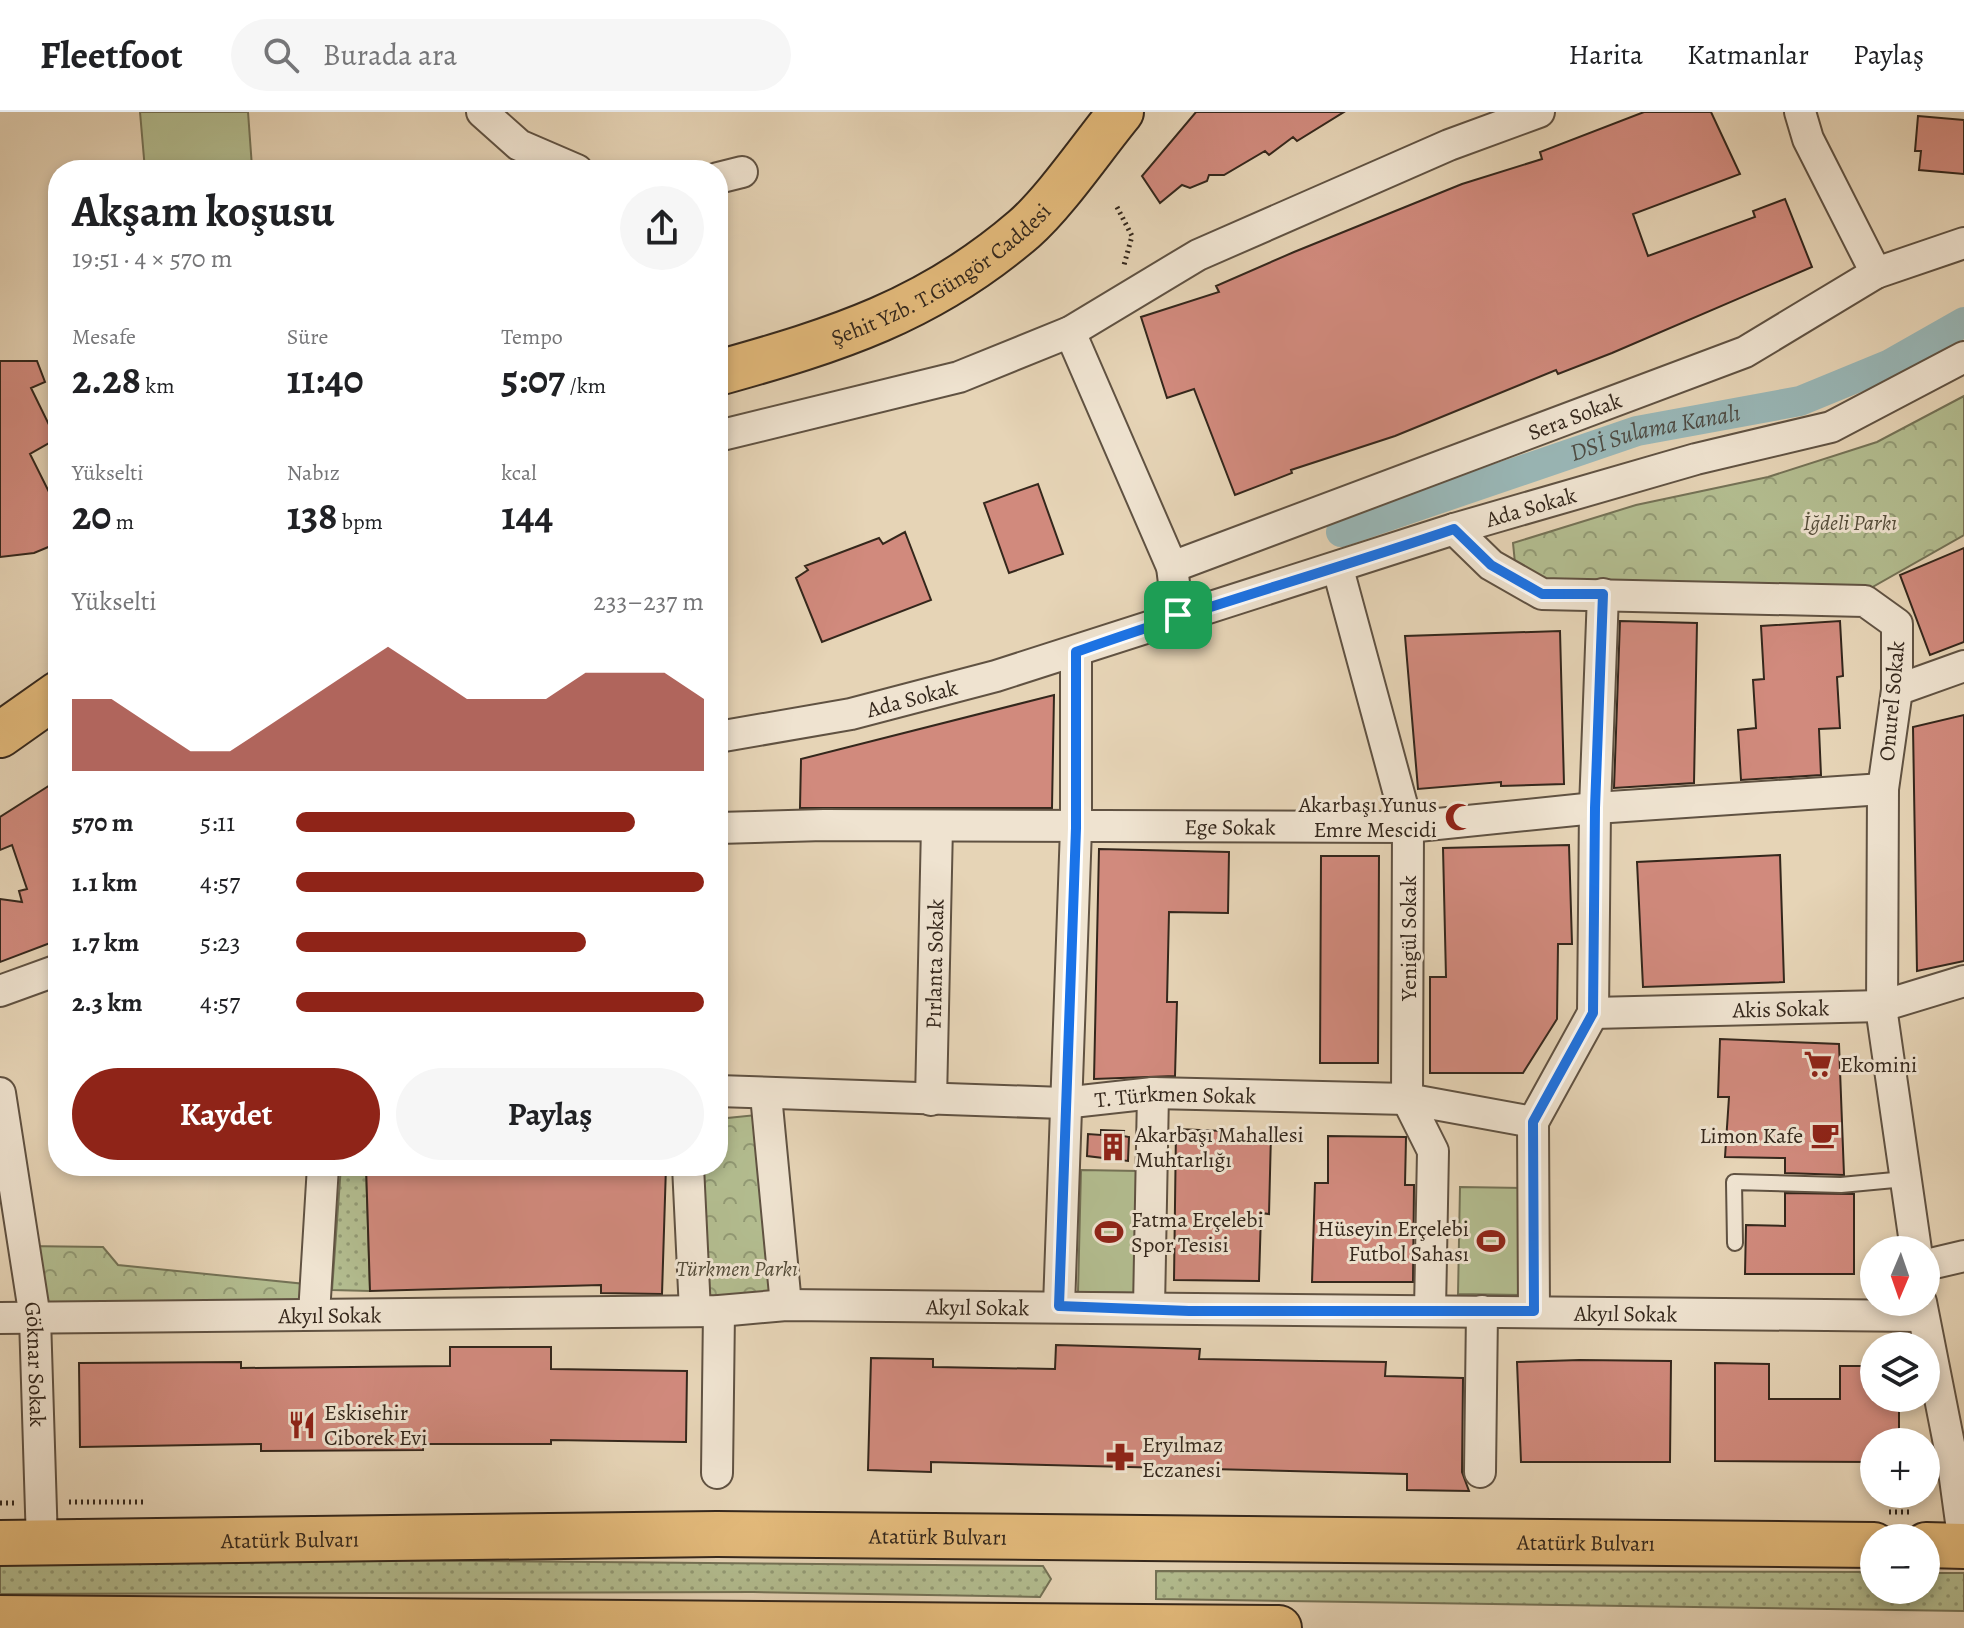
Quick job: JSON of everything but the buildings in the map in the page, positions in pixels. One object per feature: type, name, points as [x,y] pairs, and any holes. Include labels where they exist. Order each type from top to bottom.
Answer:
[{"type":"main road","name":"Şehit Yzb. T.Güngör Caddesi","points":[[728,370],[833,341],[942,291],[1026,228],[1121,112]]},
{"type":"main road","points":[[0,735],[48,701]]},
{"type":"main road","name":"Atatürk Bulvarı","points":[[21,1543],[717,1534],[1860,1545]]},
{"type":"main road","points":[[1940,1545],[1964,1545]]},
{"type":"main road","points":[[0,1618],[1279,1628]]},
{"type":"street","points":[[482,112],[519,145],[554,160]]},
{"type":"street","points":[[728,434],[959,377],[1070,332],[1198,255],[1449,145],[1539,112]]},
{"type":"street","points":[[1800,112],[1808,139],[1876,273]]},
{"type":"street","name":"Sera Sokak","points":[[1172,567],[1745,352],[1876,273],[1964,243]]},
{"type":"street","points":[[1070,332],[1172,567],[1178,615]]},
{"type":"street","name":"Ada Sokak","points":[[728,735],[851,714],[1076,652],[1178,615],[1338,569],[1454,529],[1696,459],[1831,427],[1964,357]]},
{"type":"street","name":"Onurel Sokak","points":[[1454,529],[1491,565],[1542,594],[1865,601],[1897,624],[1897,690],[1883,789],[1882,1006],[1914,1236]]},
{"type":"street","name":"Yenigül Sokak","points":[[1338,569],[1408,827],[1407,1099],[1433,1151],[1430,1310]]},
{"type":"street","points":[[1534,1311],[1533,1122],[1593,1013],[1595,808],[1603,594]]},
{"type":"street","points":[[1059,1306],[1063,1103],[1076,828],[1076,652]]},
{"type":"street","points":[[1897,690],[1964,666]]},
{"type":"street","name":"Ege Sokak","points":[[728,828],[1408,827],[1595,808],[1883,789]]},
{"type":"street","name":"Pırlanta Sokak","points":[[931,1100],[937,826]]},
{"type":"street","points":[[0,991],[48,974]]},
{"type":"street","name":"Akis Sokak","points":[[1593,1013],[1882,1006],[1964,981]]},
{"type":"street","name":"T. Türkmen Sokak","points":[[728,1092],[1063,1103],[1153,1093],[1407,1099],[1533,1122]]},
{"type":"street","name":"Göknar Sokak","points":[[0,1093],[35,1318],[21,1543]]},
{"type":"street","points":[[1149,1308],[1153,1093]]},
{"type":"street","points":[[766,1095],[786,1305]]},
{"type":"street","points":[[314,1314],[322,1176]]},
{"type":"street","points":[[689,1176],[707,1311],[717,1473]]},
{"type":"street","points":[[1940,1262],[1964,1256]]},
{"type":"street","name":"Akyıl Sokak","points":[[0,1318],[707,1311],[786,1305],[1482,1311],[1860,1309]]},
{"type":"street","points":[[1480,1472],[1482,1311]]},
{"type":"street","points":[[1924,1316],[1959,1464],[1964,1545]]},
{"type":"lane","points":[[1735,1243],[1734,1182],[1841,1185],[1905,1179]]},
{"type":"path","points":[[1117,207],[1132,236],[1126,260],[1119,272]]},
{"type":"green space","points":[[140,112],[248,112],[251,160],[144,160]]},
{"type":"green space","name":"İğdeli Parkı","points":[[1964,396],[1964,535],[1869,589],[1552,586],[1516,573],[1513,543],[1636,505],[1768,477],[1877,442]]},
{"type":"green space","name":"Türkmen Parkı","points":[[756,1115],[770,1299],[709,1300],[699,1176],[728,1176],[728,1118]]},
{"type":"green space","name":"Fatma Erçelebi Spor Tesisi","points":[[1081,1170],[1139,1171],[1137,1293],[1078,1292]]},
{"type":"green space","points":[[340,1176],[366,1176],[370,1291],[332,1290]]},
{"type":"green space","name":"Hüseyin Erçelebi Futbol Sahası","points":[[1460,1187],[1523,1188],[1521,1295],[1458,1294]]},
{"type":"green space","points":[[24,1246],[103,1247],[118,1265],[315,1285],[314,1314],[35,1318]]},
{"type":"green space","points":[[268,1559],[1043,1566],[1051,1579],[1040,1597],[753,1592],[0,1594],[0,1562]]},
{"type":"green space","points":[[1156,1571],[1860,1572],[1860,1604],[1940,1604],[1940,1573],[1964,1573],[1964,1611],[1156,1599]]},
{"type":"waterway","name":"DSİ Sulama Kanalı","points":[[1341,532],[1637,431],[1800,401],[1890,364],[1964,322]]},
{"type":"place","name":"Akarbaşı Yunus Emre Mescidi","points":[[1459,817]]},
{"type":"place","name":"Ekomini","points":[[1818,1064]]},
{"type":"place","name":"Limon Kafe","points":[[1825,1135]]},
{"type":"place","name":"Akarbaşı Mahallesi Muhtarlığı","points":[[1113,1147]]},
{"type":"place","name":"Fatma Erçelebi Spor Tesisi","points":[[1109,1232]]},
{"type":"place","name":"Hüseyin Erçelebi Futbol Sahası","points":[[1491,1241]]},
{"type":"place","name":"Eskisehir Ciborek Evi","points":[[302,1425]]},
{"type":"place","name":"Eryılmaz Eczanesi","points":[[1120,1457]]},
{"type":"route","points":[[1454,529],[1491,565],[1542,594],[1603,594],[1595,808],[1593,1013],[1533,1122],[1534,1311],[1189,1311],[1059,1306],[1063,1103],[1076,828],[1076,652],[1178,615],[1338,569],[1454,529]]}]
